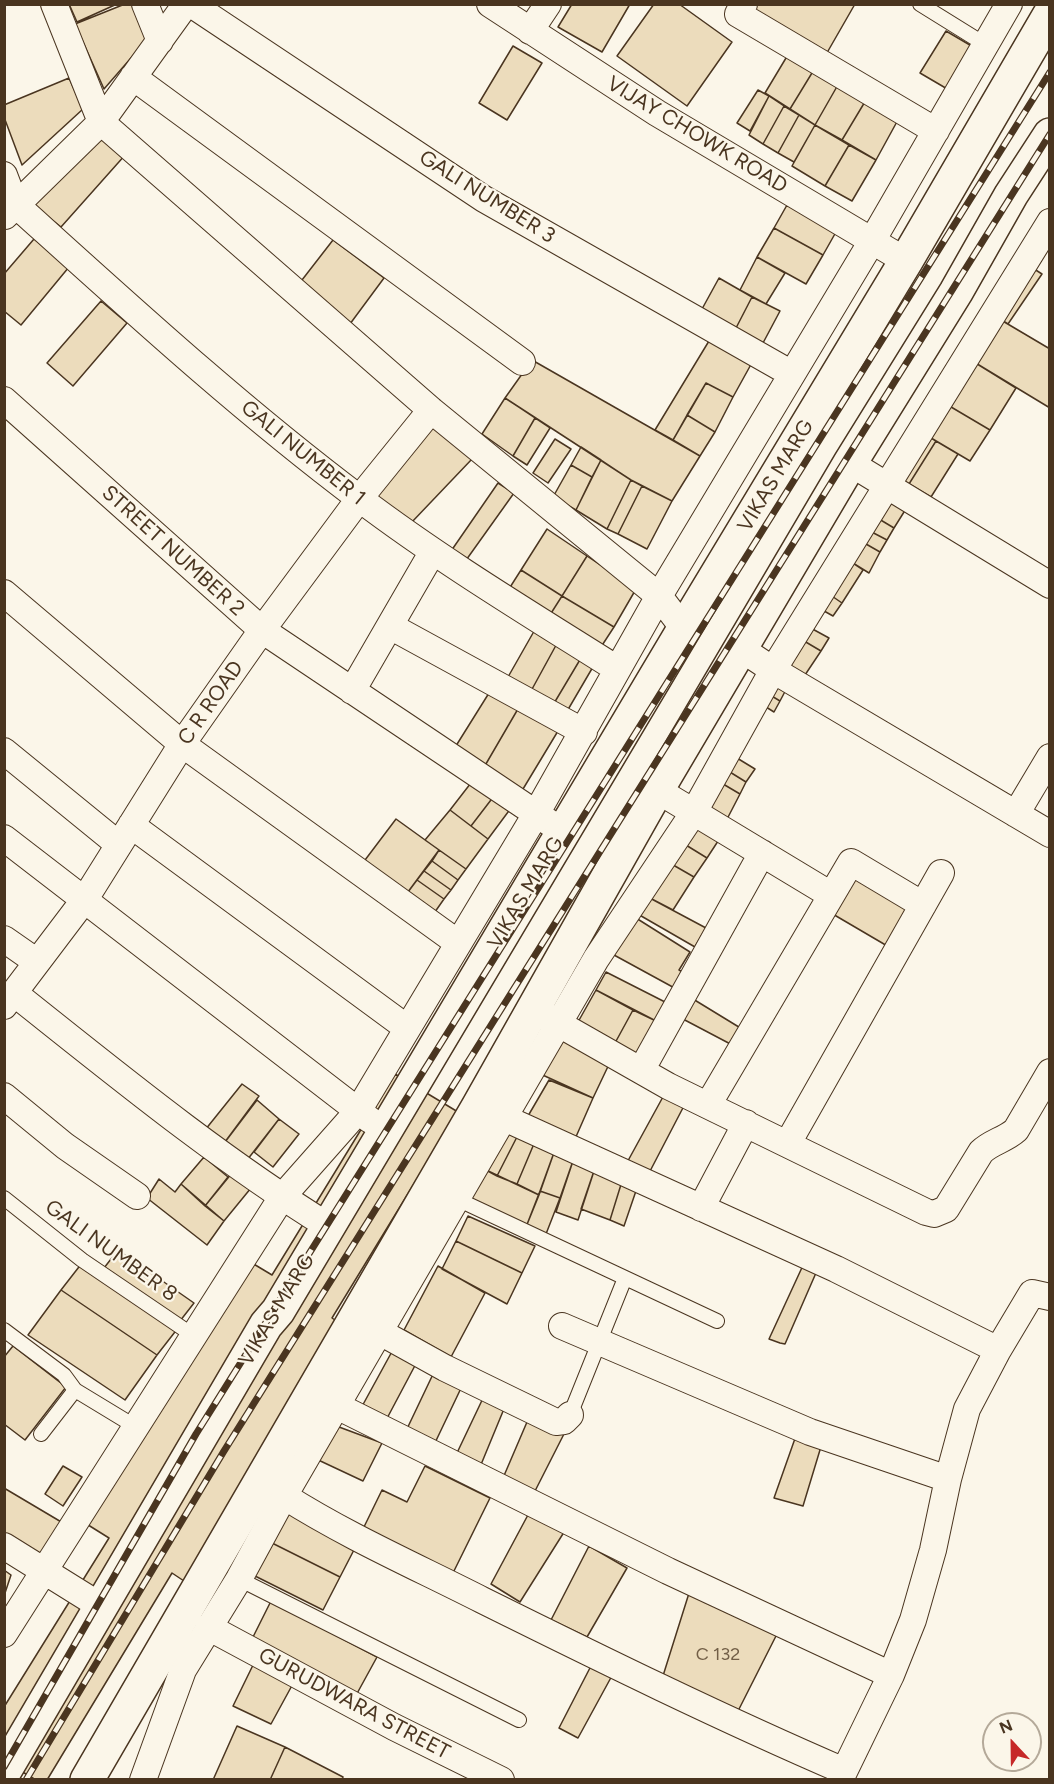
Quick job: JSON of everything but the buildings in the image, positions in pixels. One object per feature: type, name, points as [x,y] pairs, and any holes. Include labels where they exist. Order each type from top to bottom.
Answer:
[{"type":"main road","name":"VIKAS MARG","points":[[8,1759],[102,1607],[266,1325],[278,1311],[906,261],[1050,14]]},
{"type":"main road","points":[[93,1774],[491,1112],[546,1016],[657,790],[850,463],[956,292],[1011,195],[1050,135]]},
{"type":"street","points":[[54,4],[101,122],[431,410],[659,596],[684,629]]},
{"type":"street","points":[[145,4],[160,41]]},
{"type":"street","points":[[10,210],[101,122],[188,4]]},
{"type":"street","name":"GALI NUMBER 3","points":[[188,4],[484,199],[792,374]]},
{"type":"street","name":"VIJAY CHOWK ROAD","points":[[490,4],[657,113],[906,261]]},
{"type":"street","points":[[530,31],[548,4]]},
{"type":"street","points":[[6,1626],[45,1571],[282,1197],[358,1111],[536,814],[659,596],[872,241],[1009,4]]},
{"type":"street","points":[[735,8],[936,131]]},
{"type":"street","points":[[133,77],[522,362]]},
{"type":"street","points":[[4,175],[10,210]]},
{"type":"street","name":"GALI NUMBER 1","points":[[10,210],[177,351],[359,499],[434,551],[617,669]]},
{"type":"street","points":[[1050,222],[1041,255],[886,485],[773,670],[694,812],[596,959],[546,1016],[668,1086],[934,1214],[941,1213],[951,1202],[981,1152],[988,1145],[1008,1137],[1016,1130],[1050,1072]]},
{"type":"street","name":"STREET NUMBER 2","points":[[4,400],[262,630],[563,831]]},
{"type":"street","name":"C R ROAD","points":[[9,999],[85,899],[182,744],[262,630],[359,499],[431,410]]},
{"type":"street","points":[[850,463],[1050,585]]},
{"type":"street","points":[[352,690],[434,551]]},
{"type":"street","points":[[4,593],[182,744],[458,943]]},
{"type":"street","points":[[390,626],[584,732]]},
{"type":"street","points":[[740,648],[773,670],[1050,834]]},
{"type":"street","points":[[4,751],[407,1028]]},
{"type":"street","points":[[1016,814],[1050,757]]},
{"type":"street","points":[[657,790],[831,895]]},
{"type":"street","points":[[4,838],[384,1131]]},
{"type":"street","points":[[642,1070],[762,853]]},
{"type":"street","points":[[708,1105],[851,862],[923,905]]},
{"type":"street","points":[[788,1143],[941,873]]},
{"type":"street","points":[[4,939],[37,962]]},
{"type":"street","points":[[9,999],[282,1197],[328,1226]]},
{"type":"street","points":[[4,1096],[65,1146],[137,1196]]},
{"type":"street","points":[[143,1779],[183,1671],[239,1579],[284,1496],[456,1199],[491,1112],[836,1269],[998,1350]]},
{"type":"street","points":[[701,1208],[746,1123]]},
{"type":"street","points":[[284,1496],[318,1517],[531,1624],[843,1776],[891,1675],[914,1620],[967,1409],[1032,1293],[1050,1297]]},
{"type":"street","points":[[562,1326],[810,1431],[948,1479]]},
{"type":"street","points":[[380,1332],[446,1368],[556,1422],[564,1421],[570,1415]]},
{"type":"street","points":[[337,1406],[679,1576],[891,1675]]},
{"type":"street","points":[[4,1546],[102,1607]]},
{"type":"street","name":"GURUDWARA STREET","points":[[208,1627],[394,1727],[501,1779]]},
{"type":"lane","points":[[920,4],[986,45]]},
{"type":"lane","name":"GALI NUMBER 8","points":[[4,1198],[82,1260],[194,1336]]},
{"type":"lane","points":[[456,1199],[717,1321]]},
{"type":"lane","points":[[570,1415],[625,1278]]},
{"type":"lane","points":[[4,1330],[64,1375],[75,1390],[136,1427]]},
{"type":"lane","points":[[41,1434],[75,1390]]},
{"type":"lane","points":[[239,1579],[519,1720]]},
{"type":"railway","points":[[4,1767],[196,1434],[1050,72]]},
{"type":"railway","points":[[26,1780],[224,1451],[1050,134]]}]
